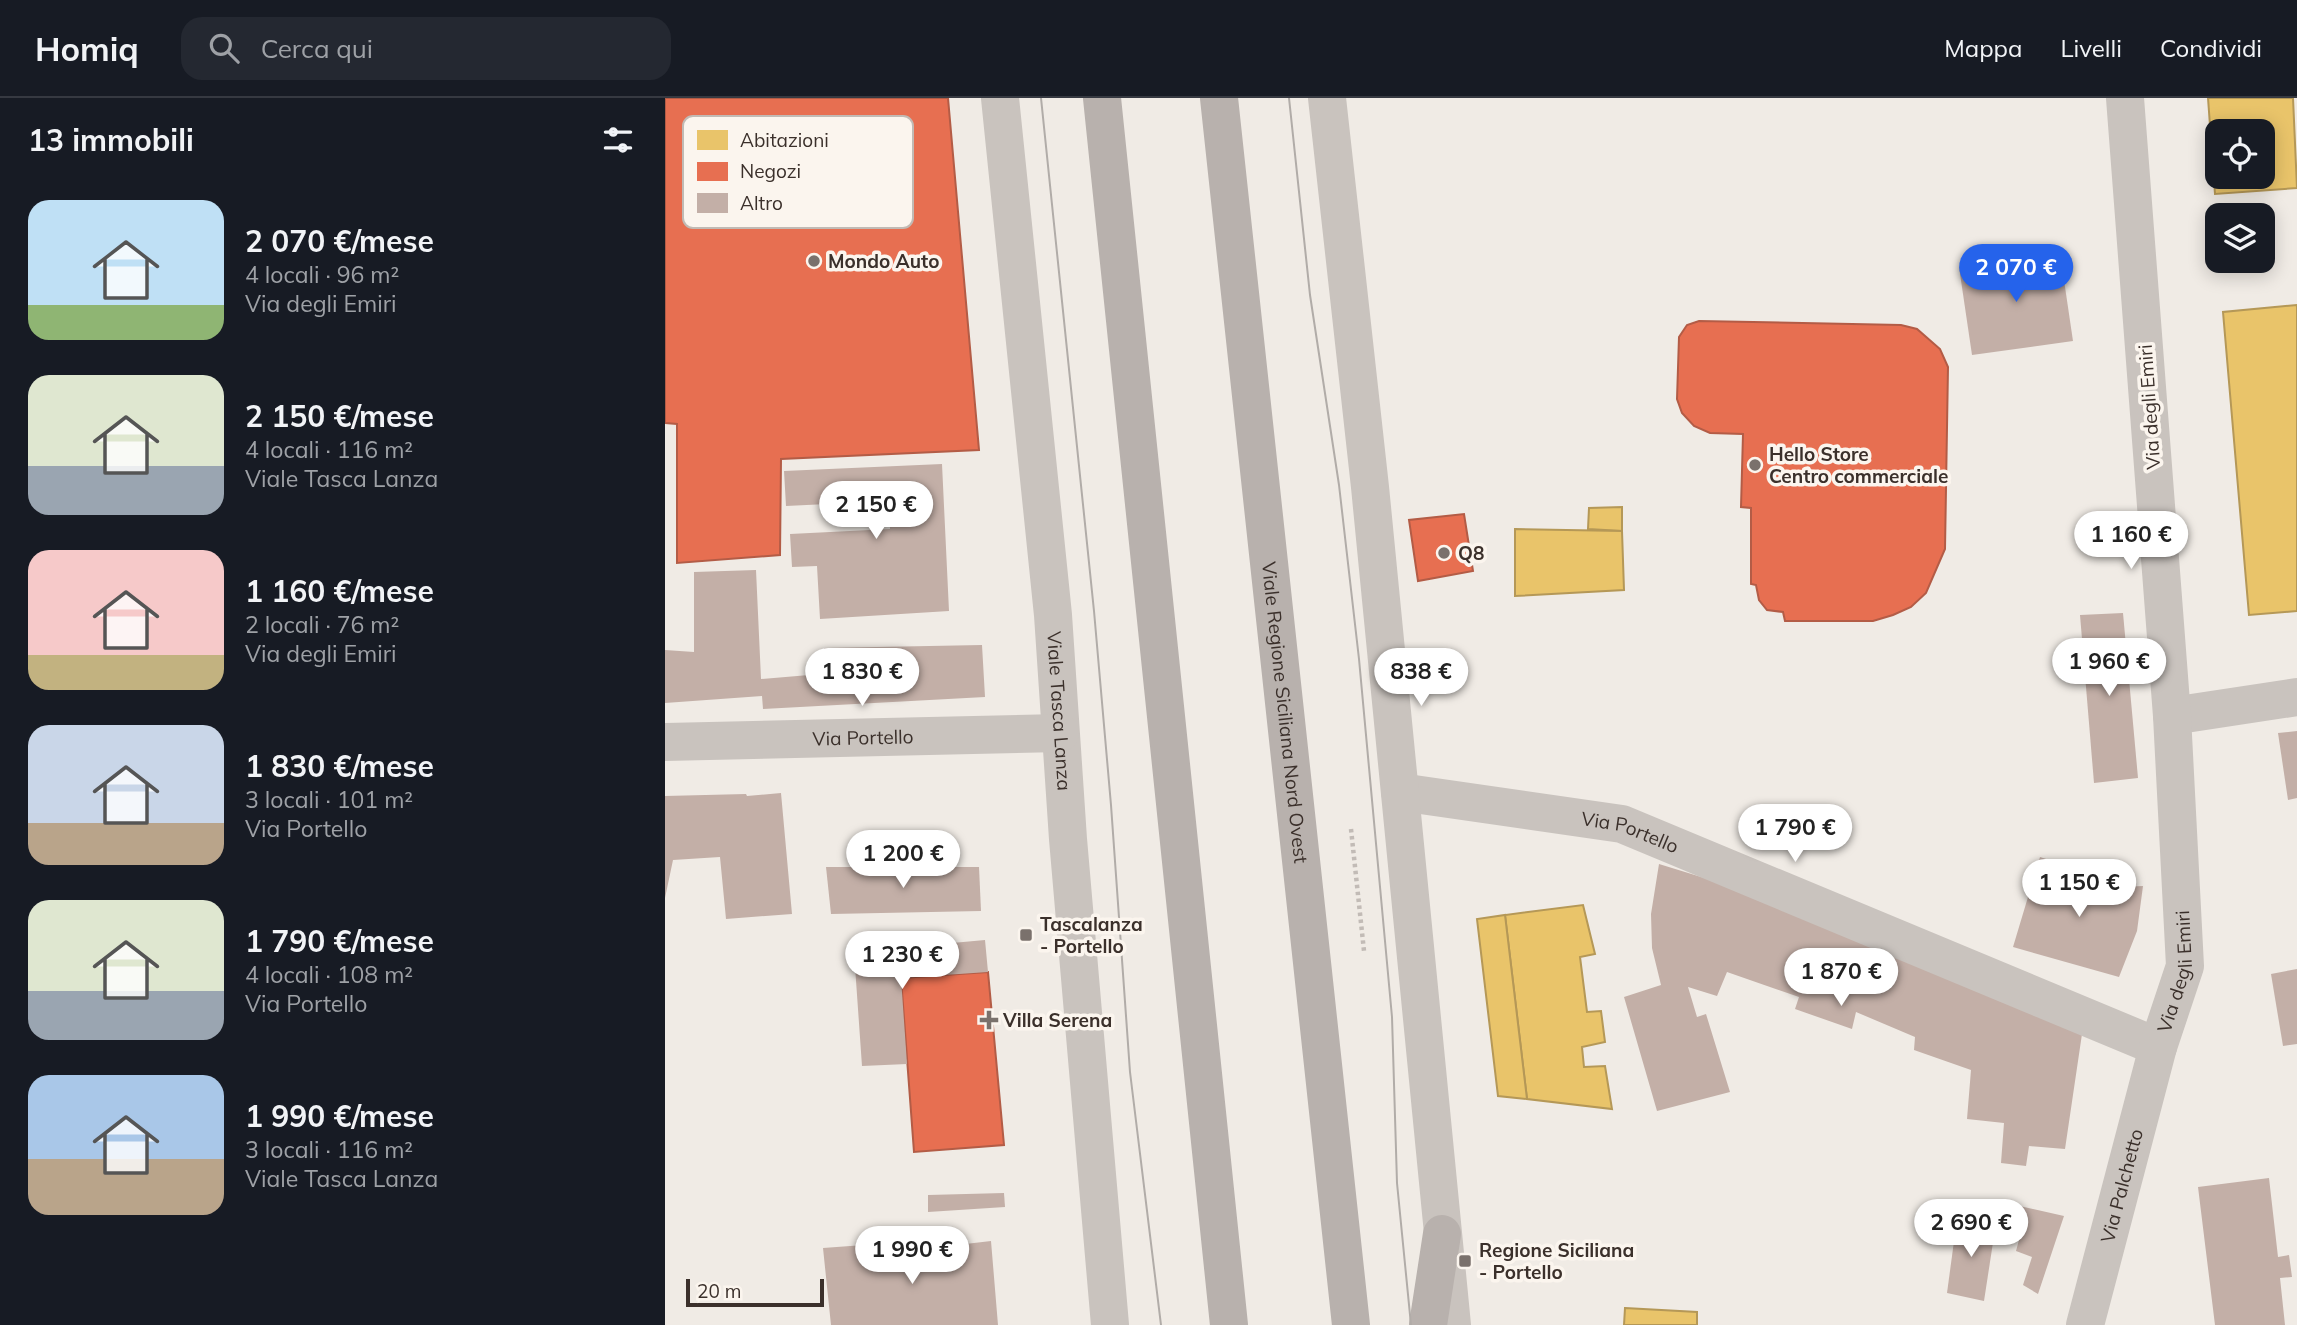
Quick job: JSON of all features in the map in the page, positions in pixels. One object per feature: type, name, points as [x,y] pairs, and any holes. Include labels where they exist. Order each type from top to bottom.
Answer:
[{"type":"main road","points":[[1086,98],[1107,137]]},
{"type":"main road","points":[[1103,98],[1229,1325]]},
{"type":"main road","name":"Viale Regione Siciliana Nord Ovest","points":[[1219,98],[1351,1325]]},
{"type":"main road","points":[[1428,1325],[1442,1234]]},
{"type":"street","name":"Viale Tasca Lanza","points":[[1000,98],[1052,602],[1086,1066],[1110,1325]]},
{"type":"street","points":[[1327,98],[1400,792],[1452,1325]]},
{"type":"street","name":"Via degli Emiri","points":[[2125,98],[2172,716],[2185,966],[2158,1047]]},
{"type":"street","points":[[2172,716],[2297,697]]},
{"type":"street","name":"Via Portello","points":[[665,742],[1060,733]]},
{"type":"street","name":"Via Portello","points":[[1400,792],[1622,824],[2158,1047]]},
{"type":"street","name":"Via Palchetto","points":[[2085,1325],[2158,1047]]},
{"type":"path","points":[[1351,829],[1364,951]]},
{"type":"building: Abitazioni","points":[[2208,98],[2293,98],[2297,188],[2215,194],[2215,189],[2275,189],[2275,119],[2210,119]]},
{"type":"building: Abitazioni","points":[[2297,305],[2297,611],[2249,615],[2223,312]]},
{"type":"building: Abitazioni","points":[[1622,507],[1622,531],[1588,529],[1589,508]]},
{"type":"building: Abitazioni","points":[[1515,529],[1622,531],[1624,590],[1515,596]]},
{"type":"building: Abitazioni","points":[[1583,905],[1595,954],[1580,957],[1587,1012],[1601,1011],[1605,1042],[1582,1047],[1584,1067],[1605,1066],[1612,1109],[1527,1099],[1505,915]]},
{"type":"building: Abitazioni","points":[[1505,915],[1527,1099],[1498,1096],[1477,919]]},
{"type":"building: Abitazioni","points":[[1625,1308],[1697,1312],[1697,1325],[1624,1325]]},
{"type":"building: Negozi","name":"Mondo Auto","points":[[665,98],[948,98],[979,450],[781,459],[780,555],[677,563],[677,424],[665,423]]},
{"type":"building: Negozi","points":[[1699,321],[1901,325],[1917,329],[1940,349],[1948,367],[1945,549],[1926,593],[1911,607],[1873,621],[1785,621],[1783,612],[1767,610],[1759,600],[1756,585],[1751,584],[1751,508],[1741,507],[1743,434],[1710,433],[1694,426],[1682,413],[1677,399],[1679,337],[1687,325]]},
{"type":"building: Negozi","points":[[1464,514],[1473,571],[1418,581],[1409,520]]},
{"type":"building: Negozi","points":[[988,972],[1004,1145],[914,1152],[901,978]]},
{"type":"building: Altro","points":[[2060,253],[2073,341],[1972,355],[1959,267]]},
{"type":"building: Altro","points":[[942,464],[949,611],[820,619],[817,566],[792,567],[790,534],[890,529],[889,501],[786,506],[784,471]]},
{"type":"building: Altro","points":[[756,570],[761,679],[824,672],[824,648],[982,645],[985,697],[763,709],[762,696],[665,703],[665,650],[694,652],[694,572]]},
{"type":"building: Altro","points":[[2123,613],[2138,778],[2094,783],[2080,615]]},
{"type":"building: Altro","points":[[2297,731],[2297,798],[2288,800],[2278,733]]},
{"type":"building: Altro","points":[[781,793],[792,914],[726,919],[720,857],[673,860],[665,898],[665,796],[747,796]]},
{"type":"building: Altro","points":[[2040,857],[2102,877],[2099,888],[2143,886],[2137,931],[2119,977],[2013,947]]},
{"type":"building: Altro","points":[[1659,864],[1724,884],[2082,1034],[2065,1149],[2029,1146],[2026,1166],[2001,1163],[2004,1123],[1967,1119],[1971,1070],[1914,1050],[1915,1037],[1856,1012],[1852,1029],[1795,1009],[1799,997],[1727,972],[1717,996],[1688,987],[1697,1017],[1706,1014],[1730,1092],[1657,1111],[1624,997],[1661,985],[1652,948],[1651,914]]},
{"type":"building: Altro","points":[[826,867],[979,867],[981,911],[831,914]]},
{"type":"building: Altro","points":[[985,940],[988,972],[901,978],[907,1064],[862,1066],[854,952]]},
{"type":"building: Altro","points":[[2297,969],[2297,1044],[2283,1046],[2271,974]]},
{"type":"building: Altro","points":[[2269,1178],[2278,1257],[2289,1255],[2292,1277],[2280,1278],[2285,1325],[2215,1325],[2198,1187]]},
{"type":"building: Altro","points":[[1004,1193],[1005,1207],[928,1212],[928,1195]]},
{"type":"building: Altro","points":[[2015,1205],[2064,1216],[2038,1294],[2023,1285],[2032,1257],[2016,1251],[2022,1229],[2010,1225]]},
{"type":"building: Altro","points":[[1957,1219],[1996,1223],[1984,1301],[1947,1293]]},
{"type":"building: Altro","points":[[991,1241],[998,1325],[831,1325],[823,1248],[864,1245],[863,1256]]},
{"type":"tram line","points":[[1041,98],[1094,611],[1130,1072],[1161,1325]]},
{"type":"tram line","points":[[1289,98],[1310,295],[1339,485],[1359,659],[1392,1017],[1397,1183],[1411,1325]]},
{"type":"place","name":"Mondo Auto","points":[[814,261]]},
{"type":"place","name":"Hello Store Centro commerciale","points":[[1755,465]]},
{"type":"place","name":"Q8","points":[[1444,553]]},
{"type":"place","name":"Tascalanza - Portello","points":[[1026,935]]},
{"type":"place","name":"Villa Serena","points":[[989,1020]]},
{"type":"place","name":"Regione Siciliana - Portello","points":[[1465,1261]]}]
